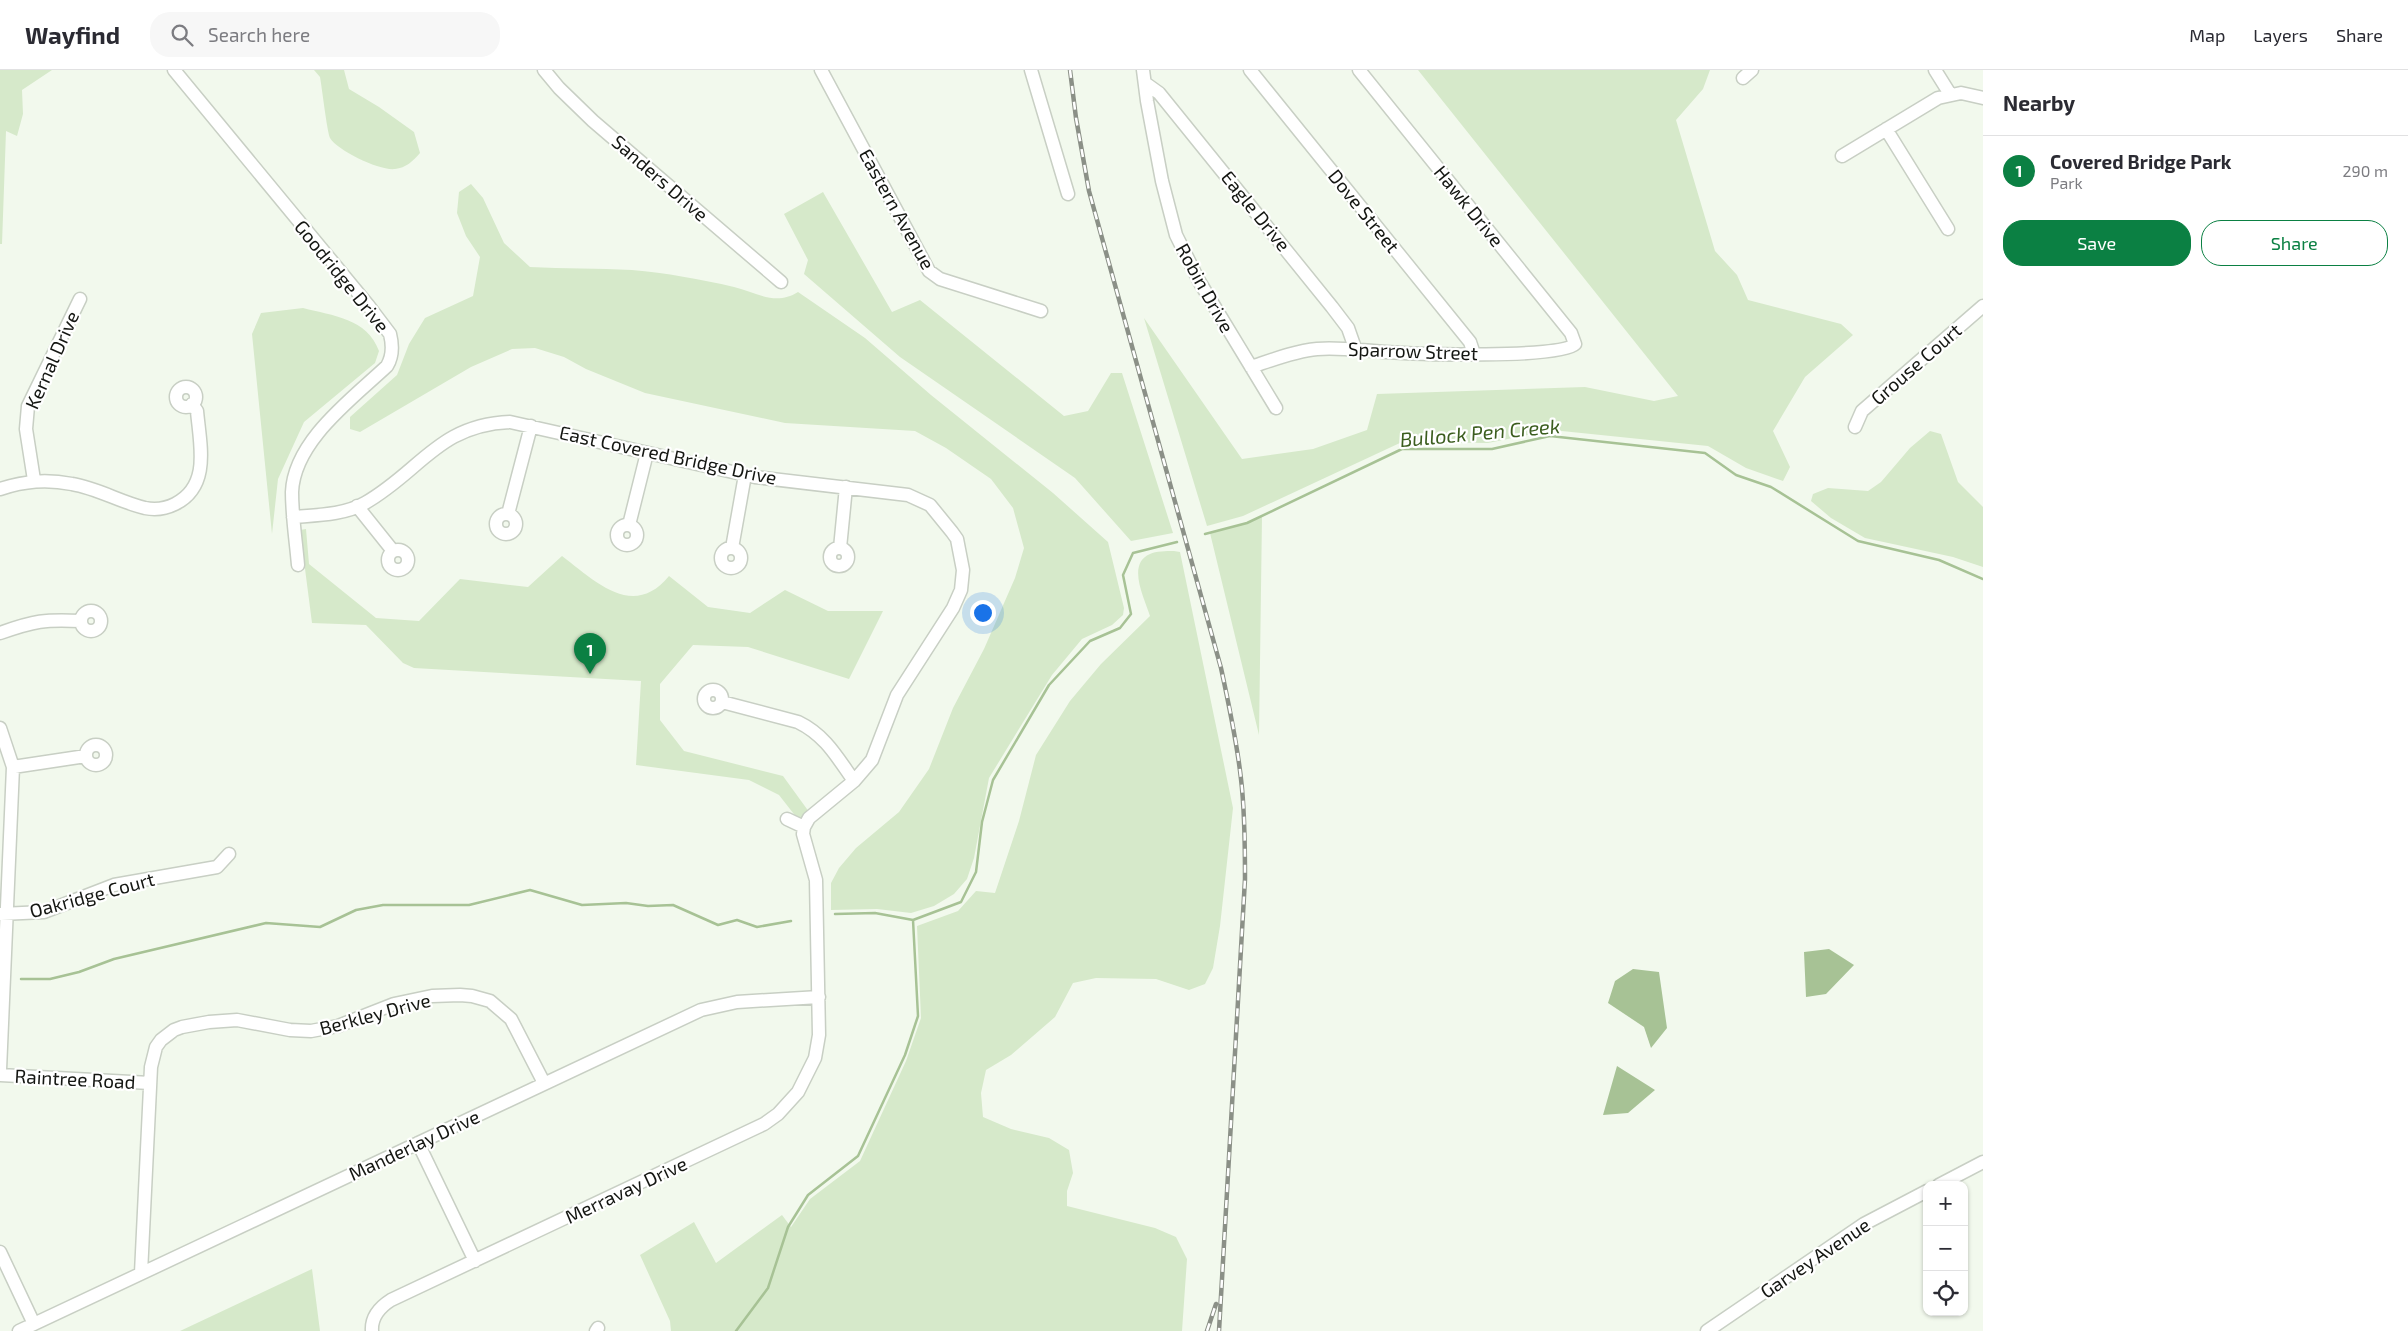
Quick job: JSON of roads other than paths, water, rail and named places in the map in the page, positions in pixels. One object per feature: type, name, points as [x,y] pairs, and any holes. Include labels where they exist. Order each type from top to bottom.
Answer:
[{"type":"street","name":"Goodridge Drive","points":[[174,70],[368,305],[390,334],[392,340],[391,359],[387,366],[315,435],[296,468],[293,484],[298,565]]},
{"type":"street","name":"Sanders Drive","points":[[544,70],[559,88],[593,121],[781,282]]},
{"type":"street","name":"Eastern Avenue","points":[[821,70],[929,271],[940,279],[1041,311]]},
{"type":"street","points":[[1031,70],[1068,194]]},
{"type":"street","name":"Robin Drive","points":[[1143,70],[1162,181],[1176,236],[1199,281],[1276,408]]},
{"type":"street","name":"Dove Street","points":[[1250,70],[1470,342],[1474,354]]},
{"type":"street","name":"Hawk Drive","points":[[1359,70],[1571,333],[1575,344]]},
{"type":"street","points":[[1935,70],[1950,94]]},
{"type":"street","name":"Eagle Drive","points":[[1145,83],[1159,93],[1332,307],[1348,328],[1355,348]]},
{"type":"street","points":[[1842,156],[1930,102],[1950,94],[1961,93],[1983,98]]},
{"type":"street","points":[[1886,129],[1948,229]]},
{"type":"street","name":"Kernal Drive","points":[[34,480],[26,429],[28,406],[80,299]]},
{"type":"street","name":"Grouse Court","points":[[1855,427],[1862,411],[1983,306]]},
{"type":"street","name":"Sparrow Street","points":[[1251,367],[1309,350],[1355,348],[1384,352],[1474,354],[1549,351],[1571,348],[1575,344]]},
{"type":"street","points":[[0,489],[34,480],[74,484],[145,508],[158,509],[169,507],[181,501],[191,492],[198,481],[201,468],[197,411],[192,404]]},
{"type":"street","name":"East Covered Bridge Drive","points":[[294,517],[329,513],[357,506],[376,495],[451,436],[469,428],[489,423],[510,422],[745,476],[902,493],[930,505],[941,516],[957,540],[964,570],[960,590],[953,608],[897,694],[872,760],[854,781],[817,810],[804,827]]},
{"type":"street","points":[[508,514],[531,426]]},
{"type":"street","points":[[629,525],[647,453]]},
{"type":"street","points":[[732,548],[745,476]]},
{"type":"street","points":[[840,548],[846,487]]},
{"type":"street","points":[[357,506],[393,551]]},
{"type":"street","points":[[0,632],[35,621],[49,619],[81,621]]},
{"type":"street","points":[[722,702],[798,722],[810,727],[819,733],[854,781]]},
{"type":"street","points":[[0,728],[13,768],[4,914],[0,1070]]},
{"type":"street","points":[[13,768],[86,756]]},
{"type":"street","points":[[787,819],[804,827],[804,834],[816,880],[819,997]]},
{"type":"street","name":"Oakridge Court","points":[[4,914],[44,912],[114,885],[217,867],[229,854]]},
{"type":"street","name":"Berkley Drive","points":[[141,1273],[150,1066],[156,1047],[167,1034],[182,1027],[209,1022],[237,1020],[290,1030],[311,1031],[338,1026],[394,1004],[432,996],[472,996],[490,1002],[511,1019],[544,1083]]},
{"type":"street","name":"Manderlay Drive","points":[[19,1331],[701,1010],[736,1002],[819,997]]},
{"type":"street","name":"Merravay Drive","points":[[372,1331],[373,1321],[383,1305],[721,1145],[764,1124],[778,1114],[798,1092],[815,1058],[819,1035],[819,997]]},
{"type":"street","name":"Raintree Road","points":[[0,1075],[150,1083]]},
{"type":"street","points":[[418,1143],[475,1261]]},
{"type":"street","points":[[1947,1181],[1983,1162]]},
{"type":"street","name":"Garvey Avenue","points":[[1707,1331],[1864,1224],[1923,1193]]},
{"type":"street","points":[[0,1252],[34,1324]]},
{"type":"waterway","name":"Bullock Pen Creek","points":[[1205,534],[1247,523],[1402,449],[1492,449],[1550,436],[1705,453],[1736,475],[1771,487],[1858,541],[1939,560],[1983,579]]},
{"type":"waterway","points":[[736,1331],[768,1288],[788,1227],[808,1195],[858,1156],[905,1055],[918,1016],[913,920],[961,902],[976,872],[982,822],[993,780],[1049,685],[1090,641],[1120,628],[1131,614],[1123,575],[1133,553],[1177,542]]},
{"type":"waterway","points":[[21,979],[50,979],[79,972],[114,959],[266,923],[320,927],[356,910],[383,905],[469,905],[530,890],[582,905],[626,903],[648,906],[673,905],[718,925],[737,920],[757,927],[791,921]]},
{"type":"waterway","points":[[835,914],[875,913],[913,920]]},
{"type":"railway","points":[[1070,70],[1076,118],[1089,191],[1221,668],[1235,737],[1241,779],[1244,816],[1245,879],[1219,1331]]},
{"type":"railway","points":[[1207,1331],[1216,1304]]},
{"type":"place","name":"Covered Bridge Park","points":[[590,674]]}]
